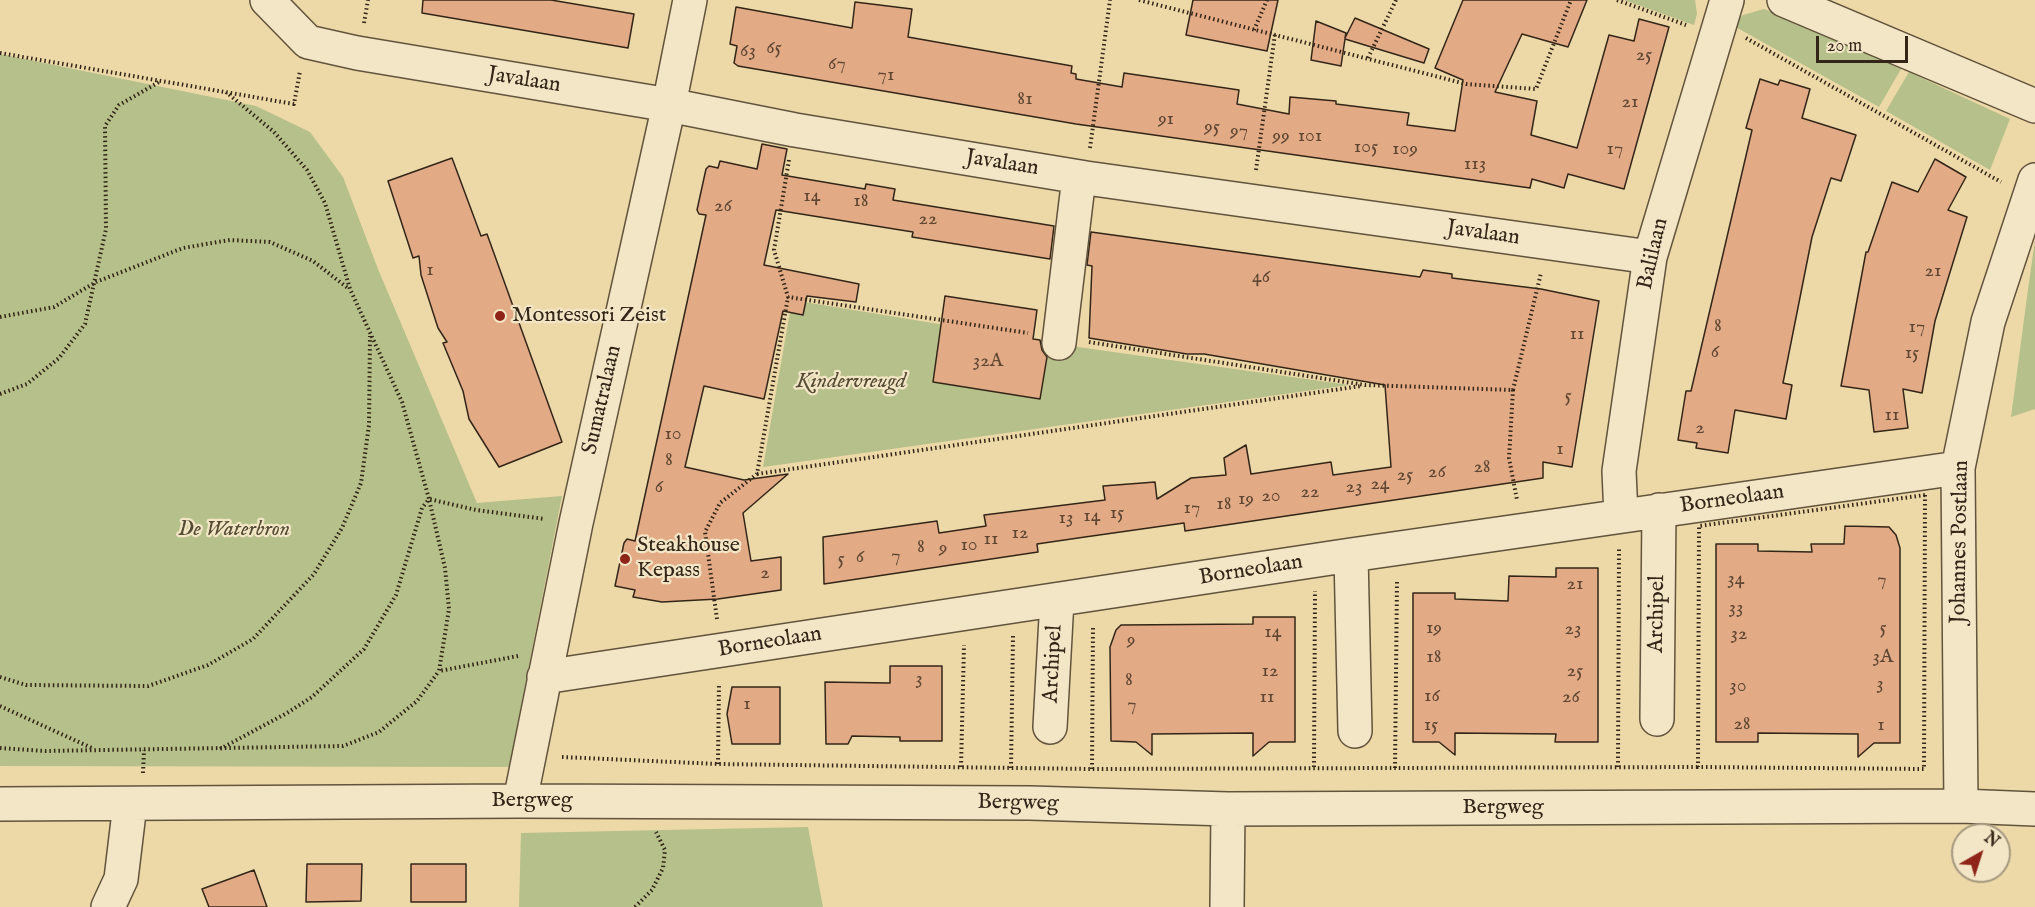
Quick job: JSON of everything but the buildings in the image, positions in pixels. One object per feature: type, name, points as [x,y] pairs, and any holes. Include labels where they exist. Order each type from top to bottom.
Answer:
[{"type":"street","points":[[267,0],[308,42]]},
{"type":"street","name":"Sumatralaan","points":[[520,801],[576,523],[669,105],[690,0]]},
{"type":"street","points":[[1784,0],[2035,106]]},
{"type":"street","name":"Balilaan","points":[[1622,516],[1619,471],[1650,257],[1721,20]]},
{"type":"street","name":"Javalaan","points":[[308,42],[357,53],[669,105],[795,130],[1083,178],[1650,257]]},
{"type":"street","points":[[1059,341],[1083,178]]},
{"type":"street","name":"Johannes Postlaan","points":[[1961,806],[1958,468],[1988,322],[2032,188]]},
{"type":"street","name":"Borneolaan","points":[[547,666],[719,662],[1057,600],[1521,530],[1958,468]]},
{"type":"street","name":"Archipel","points":[[1657,719],[1659,510]]},
{"type":"street","points":[[1351,555],[1355,730]]},
{"type":"street","name":"Archipel","points":[[1050,727],[1057,600]]},
{"type":"street","name":"Bergweg","points":[[0,804],[520,801],[1030,803],[1228,809],[1961,806],[2035,809]]},
{"type":"street","points":[[108,907],[121,879],[130,804]]},
{"type":"street","points":[[1227,907],[1228,809]]},
{"type":"path","points":[[1083,178],[1110,0]]},
{"type":"path","points":[[1139,0],[1158,2],[1254,30],[1466,84],[1536,89],[1571,0]]},
{"type":"path","points":[[1254,30],[1268,0]]},
{"type":"path","points":[[1368,58],[1395,0]]},
{"type":"path","points":[[1617,0],[1721,20],[2032,188]]},
{"type":"path","points":[[1252,200],[1275,34]]},
{"type":"path","points":[[0,53],[294,104],[308,42]]},
{"type":"path","points":[[0,394],[27,384],[60,358],[85,324],[106,229],[105,126],[119,105],[161,81]]},
{"type":"path","points":[[0,748],[45,752],[343,746],[379,732],[388,725],[417,701],[439,671],[449,609],[445,568],[429,499],[402,402],[350,289],[325,203],[307,170],[274,132],[225,92]]},
{"type":"path","points":[[757,474],[788,297],[774,250],[795,130]]},
{"type":"path","points":[[0,317],[54,307],[96,282],[183,248],[230,240],[270,242],[313,261],[350,289]]},
{"type":"path","points":[[1521,530],[1509,458],[1513,390],[1548,243]]},
{"type":"path","points":[[788,297],[1059,341],[1365,385],[1513,390]]},
{"type":"path","points":[[0,678],[26,685],[148,686],[208,665],[253,639],[314,574],[342,528],[361,483],[369,425],[370,335]]},
{"type":"path","points":[[718,764],[717,606],[705,532],[720,503],[757,474],[1365,385]]},
{"type":"path","points":[[529,755],[718,764],[1092,769],[1698,767],[1924,769],[1925,495],[1699,526],[1698,767]]},
{"type":"path","points":[[429,499],[476,510],[576,523]]},
{"type":"path","points":[[220,749],[303,702],[363,649],[396,595],[422,508],[429,499]]},
{"type":"path","points":[[1618,767],[1619,548]]},
{"type":"path","points":[[1395,768],[1397,568]]},
{"type":"path","points":[[1314,767],[1315,584]]},
{"type":"path","points":[[1092,769],[1093,617]]},
{"type":"path","points":[[1011,768],[1013,630]]},
{"type":"path","points":[[961,767],[965,633]]},
{"type":"path","points":[[439,671],[521,655],[547,666]]},
{"type":"path","points":[[0,706],[94,750]]},
{"type":"path","points":[[143,774],[144,750]]},
{"type":"path","points":[[635,907],[652,890],[663,868],[665,850],[655,830]]},
{"type":"green space","points":[[1624,0],[1695,0],[1697,14],[1694,25]]},
{"type":"green space","points":[[1764,9],[1800,22],[1901,69],[1879,107],[1732,25],[1743,15]]},
{"type":"green space","name":"De Waterbron","points":[[0,54],[256,106],[310,132],[343,177],[378,269],[477,503],[562,496],[509,767],[0,766]]},
{"type":"green space","points":[[1909,72],[2010,119],[1990,170],[1886,111]]},
{"type":"green space","points":[[2035,240],[2035,409],[2011,417],[2027,297]]},
{"type":"green space","name":"Kindervreugd","points":[[792,300],[945,325],[1032,395],[1042,342],[1349,385],[763,467]]},
{"type":"green space","points":[[808,827],[823,907],[519,907],[521,833]]},
{"type":"place","name":"Montessori Zeist","points":[[500,316]]},
{"type":"place","name":"Steakhouse Kepass","points":[[625,559]]}]
